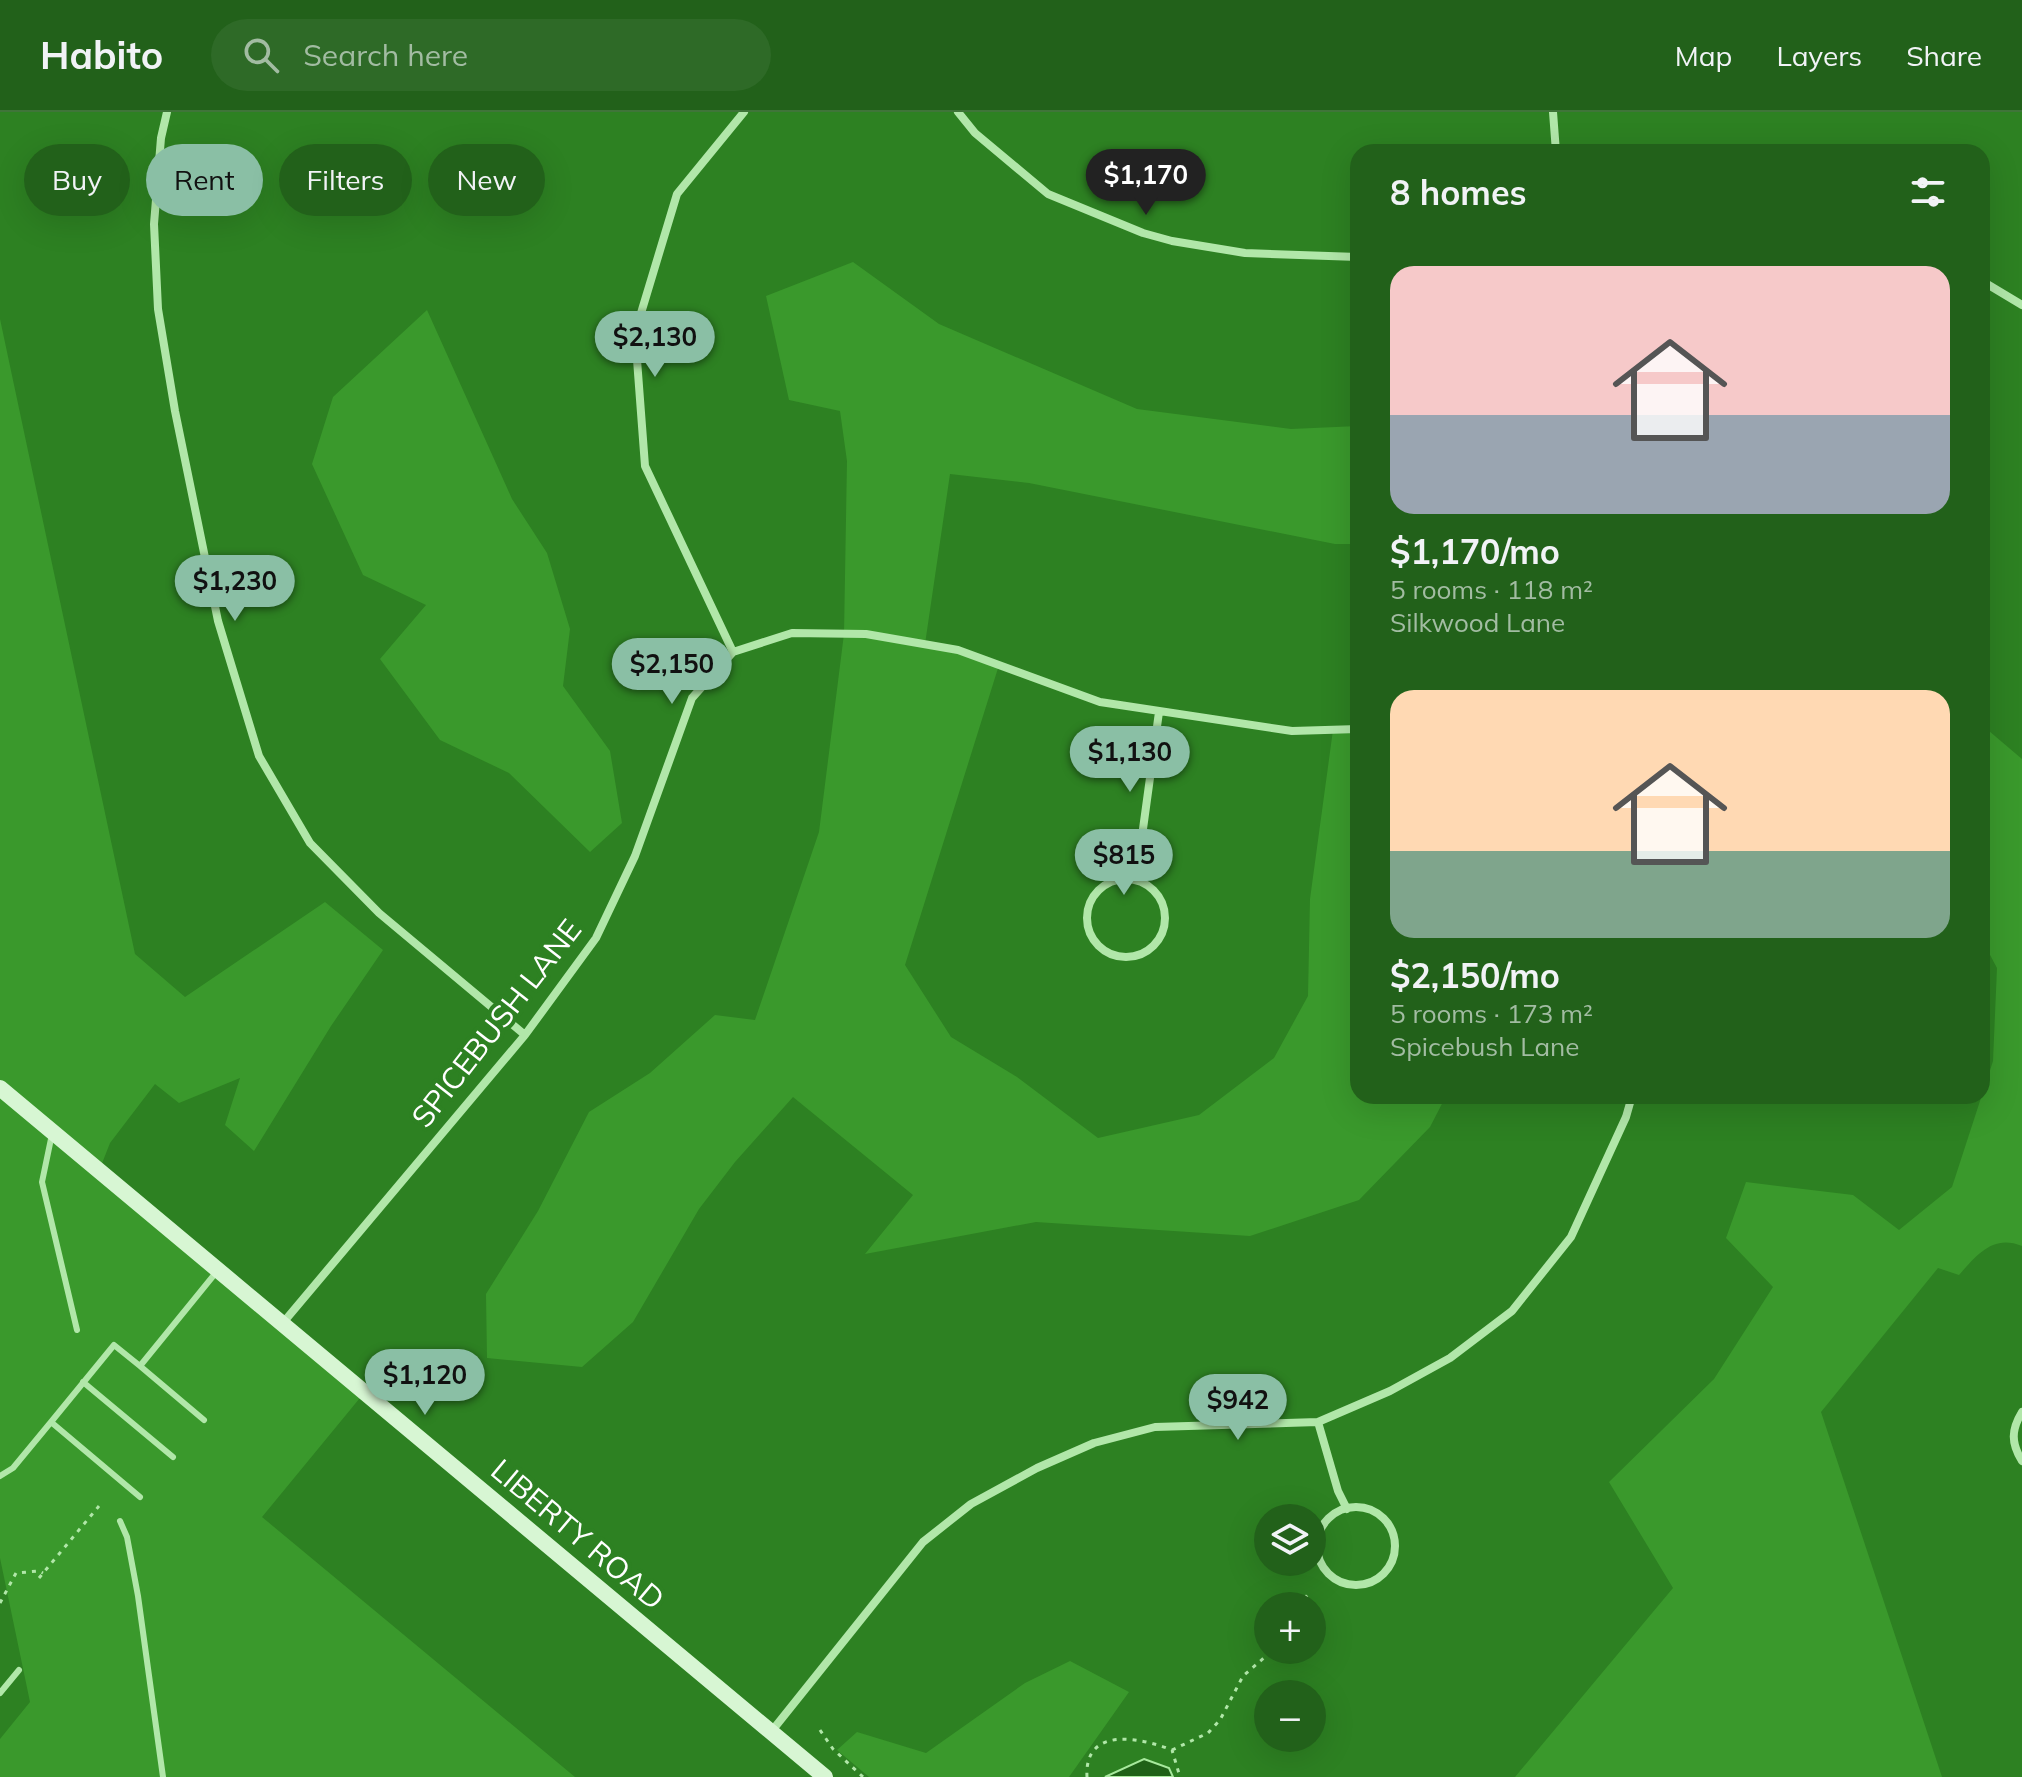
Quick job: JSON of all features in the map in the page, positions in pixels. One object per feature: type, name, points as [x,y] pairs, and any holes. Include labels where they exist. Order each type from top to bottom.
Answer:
[{"type":"street","points":[[167,112],[161,138],[154,224],[158,309],[175,411],[218,621],[259,756],[310,843],[379,913],[525,1035]]},
{"type":"street","points":[[744,112],[677,194],[635,333],[645,466],[733,652],[792,633],[866,634],[958,650],[1100,702],[1292,731],[1350,729]]},
{"type":"street","points":[[958,112],[975,133],[1048,194],[1143,233],[1245,253],[1350,257]]},
{"type":"street","points":[[1553,112],[1555,144]]},
{"type":"street","points":[[1990,286],[2022,305]]},
{"type":"street","name":"SPICEBUSH LANE","points":[[282,1324],[525,1035],[596,938],[635,856],[692,698],[733,652]]},
{"type":"street","points":[[1136,880],[1159,712]]},
{"type":"street","points":[[1136,880],[1154,890],[1162,900],[1165,923],[1161,937],[1150,950],[1130,958],[1112,955],[1100,948],[1087,927],[1087,913],[1095,894],[1112,881],[1136,880]]},
{"type":"street","name":"LIBERTY ROAD","points":[[0,1088],[825,1777]]},
{"type":"street","points":[[771,1732],[923,1542],[971,1504],[1037,1468],[1094,1443],[1155,1427],[1318,1422],[1390,1391],[1450,1358],[1512,1311],[1571,1237],[1630,1104]]},
{"type":"street","points":[[2022,1412],[2013,1432],[2013,1446],[2022,1461]]},
{"type":"street","points":[[1318,1422],[1338,1491],[1347,1509]]},
{"type":"street","points":[[1365,1508],[1376,1512],[1391,1528],[1395,1546],[1391,1565],[1379,1578],[1359,1586],[1341,1583],[1329,1576],[1317,1556],[1316,1541],[1324,1522],[1347,1509],[1365,1508]]},
{"type":"lane","points":[[53,1132],[42,1182],[77,1330]]},
{"type":"lane","points":[[140,1366],[218,1270]]},
{"type":"lane","points":[[0,1476],[13,1468],[114,1345],[204,1420]]},
{"type":"lane","points":[[83,1382],[173,1457]]},
{"type":"lane","points":[[51,1422],[140,1497]]},
{"type":"lane","points":[[120,1521],[127,1537],[138,1596],[163,1777]]},
{"type":"lane","points":[[0,1693],[19,1670]]},
{"type":"path","points":[[39,1578],[99,1506]]},
{"type":"path","points":[[0,1603],[16,1573],[43,1573]]},
{"type":"path","points":[[1087,1777],[1086,1764],[1100,1744],[1119,1739],[1145,1740],[1172,1750],[1208,1733],[1220,1720],[1243,1676],[1257,1664]]},
{"type":"path","points":[[820,1730],[833,1749],[863,1777]]},
{"type":"path","points":[[1172,1750],[1180,1777]]},
{"type":"shaded area","points":[[853,262],[939,324],[1137,409],[1291,429],[1350,426],[1350,544],[1335,544],[1029,483],[950,474],[925,644],[999,665],[905,965],[951,1037],[1017,1077],[1098,1138],[1199,1115],[1274,1058],[1308,996],[1310,899],[1333,730],[1350,729],[1350,1104],[1442,1104],[1430,1127],[1359,1200],[1250,1236],[1036,1222],[865,1254],[913,1195],[793,1097],[735,1162],[699,1209],[633,1322],[582,1367],[487,1358],[486,1294],[538,1211],[589,1112],[650,1073],[715,1015],[755,1020],[819,832],[844,634],[847,461],[840,411],[789,400],[766,296]]},
{"type":"shaded area","points":[[427,310],[512,499],[547,553],[570,629],[563,686],[610,751],[622,823],[590,852],[509,773],[440,740],[380,659],[426,605],[363,575],[312,464],[333,397]]},
{"type":"shaded area","points":[[0,319],[135,954],[185,997],[325,902],[383,950],[331,1026],[254,1151],[225,1125],[240,1078],[179,1103],[155,1084],[110,1143],[99,1171],[364,1393],[262,1517],[575,1777],[0,1777],[0,1739],[30,1702],[0,1558]]},
{"type":"shaded area","points":[[1990,732],[2022,759],[2022,1246],[2002,1243],[1986,1248],[1959,1275],[1938,1268],[1821,1412],[1942,1777],[1515,1777],[1673,1588],[1609,1482],[1714,1379],[1773,1287],[1726,1238],[1746,1182],[1853,1195],[1899,1230],[1952,1187],[1979,1104],[1990,1104],[1997,968],[1990,955]]},
{"type":"shaded area","points":[[1070,1661],[1129,1692],[1069,1777],[869,1777],[837,1750],[857,1732],[926,1753],[1025,1683]]},
{"type":"shaded area","points":[[1144,1759],[1169,1768],[1173,1777],[1105,1777]]}]
